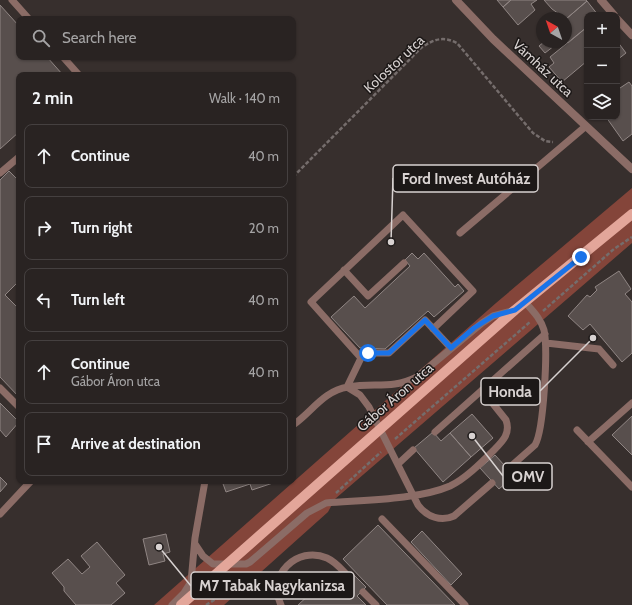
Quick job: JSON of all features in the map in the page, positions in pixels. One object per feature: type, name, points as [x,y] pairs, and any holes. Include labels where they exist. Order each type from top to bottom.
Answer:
[{"type":"main road","name":"Gábor Áron utca","points":[[181,605],[515,310],[632,214]]},
{"type":"street","name":"Vámház utca","points":[[456,0],[493,39],[632,169]]},
{"type":"street","points":[[601,0],[611,12]]},
{"type":"street","points":[[620,22],[632,35]]},
{"type":"lane","points":[[12,0],[26,16]]},
{"type":"lane","points":[[65,60],[76,72]]},
{"type":"lane","points":[[460,233],[586,126]]},
{"type":"lane","points":[[0,173],[16,161]]},
{"type":"lane","points":[[361,358],[311,302],[403,214],[473,291],[433,329]]},
{"type":"lane","points":[[344,270],[368,296],[404,263]]},
{"type":"lane","points":[[508,469],[538,440],[541,422],[546,343],[545,334],[537,316],[525,302]]},
{"type":"lane","points":[[296,422],[327,394],[347,387],[392,386],[408,382],[417,377],[474,328],[493,316],[515,310]]},
{"type":"lane","points":[[347,387],[361,358],[368,353],[389,353],[425,320],[451,348]]},
{"type":"lane","points":[[435,432],[545,334]]},
{"type":"lane","points":[[546,343],[599,349],[613,365]]},
{"type":"lane","points":[[347,387],[365,401],[422,511],[429,515],[448,519],[454,516],[492,483]]},
{"type":"lane","points":[[0,388],[16,404]]},
{"type":"lane","points":[[195,544],[208,561],[213,564],[246,564],[307,513],[326,503],[413,495],[449,486],[491,453],[504,438],[508,430],[506,420],[482,390]]},
{"type":"lane","points":[[588,442],[632,403]]},
{"type":"lane","points":[[577,430],[632,487]]},
{"type":"lane","points":[[398,464],[413,450]]},
{"type":"lane","points":[[0,514],[28,484]]},
{"type":"lane","points":[[172,605],[190,585],[205,484]]},
{"type":"lane","points":[[382,519],[465,605]]},
{"type":"lane","points":[[281,605],[277,598],[278,581],[286,566],[300,557],[318,556],[326,558],[338,565],[348,576]]},
{"type":"lane","points":[[363,592],[376,605]]},
{"type":"path","name":"Kolostor utca","points":[[296,174],[422,47],[435,39],[447,38],[457,43],[533,133],[545,141],[565,144]]},
{"type":"path","points":[[326,503],[388,446],[614,249],[632,237]]},
{"type":"path","points":[[206,605],[237,586],[254,571]]},
{"type":"shaded area","points":[[632,188],[632,243],[335,499],[328,512],[224,605],[154,605],[291,484],[296,484],[296,480],[496,303]]},
{"type":"building","points":[[497,0],[511,0],[503,7]]},
{"type":"building","points":[[511,0],[537,0],[531,4],[535,10],[518,25],[503,7]]},
{"type":"building","points":[[544,0],[587,1],[572,14],[572,12],[556,12]]},
{"type":"building","points":[[587,1],[596,12],[584,12],[584,30],[572,40],[572,14]]},
{"type":"building","points":[[0,5],[16,23],[16,60],[50,60],[60,72],[16,72],[16,135],[0,149]]},
{"type":"building","points":[[584,29],[584,64],[562,82],[549,67],[554,63],[550,57],[561,48],[572,48],[572,39]]},
{"type":"building","points":[[620,45],[626,53],[620,58]]},
{"type":"building","points":[[541,48],[551,48],[545,53]]},
{"type":"building","points":[[629,82],[632,86],[632,134],[623,141],[608,120],[620,120],[620,88]]},
{"type":"building","points":[[9,171],[16,178],[16,284],[5,295],[16,306],[16,394],[0,377],[0,180]]},
{"type":"building","points":[[412,253],[418,259],[424,253],[455,287],[458,284],[464,291],[434,317],[428,311],[385,349],[360,348],[331,317],[354,296],[365,308],[410,266],[405,260]]},
{"type":"building","points":[[619,271],[631,289],[625,294],[632,302],[632,353],[622,362],[590,324],[583,330],[568,316],[587,295],[590,297],[597,290],[595,287]]},
{"type":"building","points":[[0,403],[16,419],[16,425],[6,437],[0,430]]},
{"type":"building","points":[[472,414],[493,438],[471,457],[450,433]]},
{"type":"building","points":[[632,416],[632,455],[612,435]]},
{"type":"building","points":[[433,432],[441,441],[450,433],[471,457],[443,482],[414,448]]},
{"type":"building","points":[[495,455],[514,476],[499,489],[480,468]]},
{"type":"building","points":[[0,477],[7,484],[0,492]]},
{"type":"building","points":[[223,484],[250,484],[226,492]]},
{"type":"building","points":[[250,484],[270,484],[252,490]]},
{"type":"building","points":[[378,525],[455,605],[387,605],[343,559]]},
{"type":"building","points":[[422,531],[462,574],[451,585],[411,542]]},
{"type":"building","points":[[166,534],[170,552],[163,554],[165,561],[149,565],[143,539]]},
{"type":"building","points":[[97,542],[125,575],[116,583],[125,593],[111,605],[76,605],[52,573],[68,559],[82,574],[90,567],[81,556]]},
{"type":"building","points":[[334,572],[345,584],[354,575],[366,587],[357,596],[366,605],[298,605]]},
{"type":"place","name":"Ford Invest Autóház","points":[[391,242]]},
{"type":"place","name":"Honda","points":[[593,338]]},
{"type":"place","name":"OMV","points":[[472,436]]},
{"type":"place","name":"M7 Tabak Nagykanizsa","points":[[159,547]]},
{"type":"route","points":[[368,353],[389,353],[425,320],[451,348],[474,328],[493,316],[515,310],[581,257]]}]
